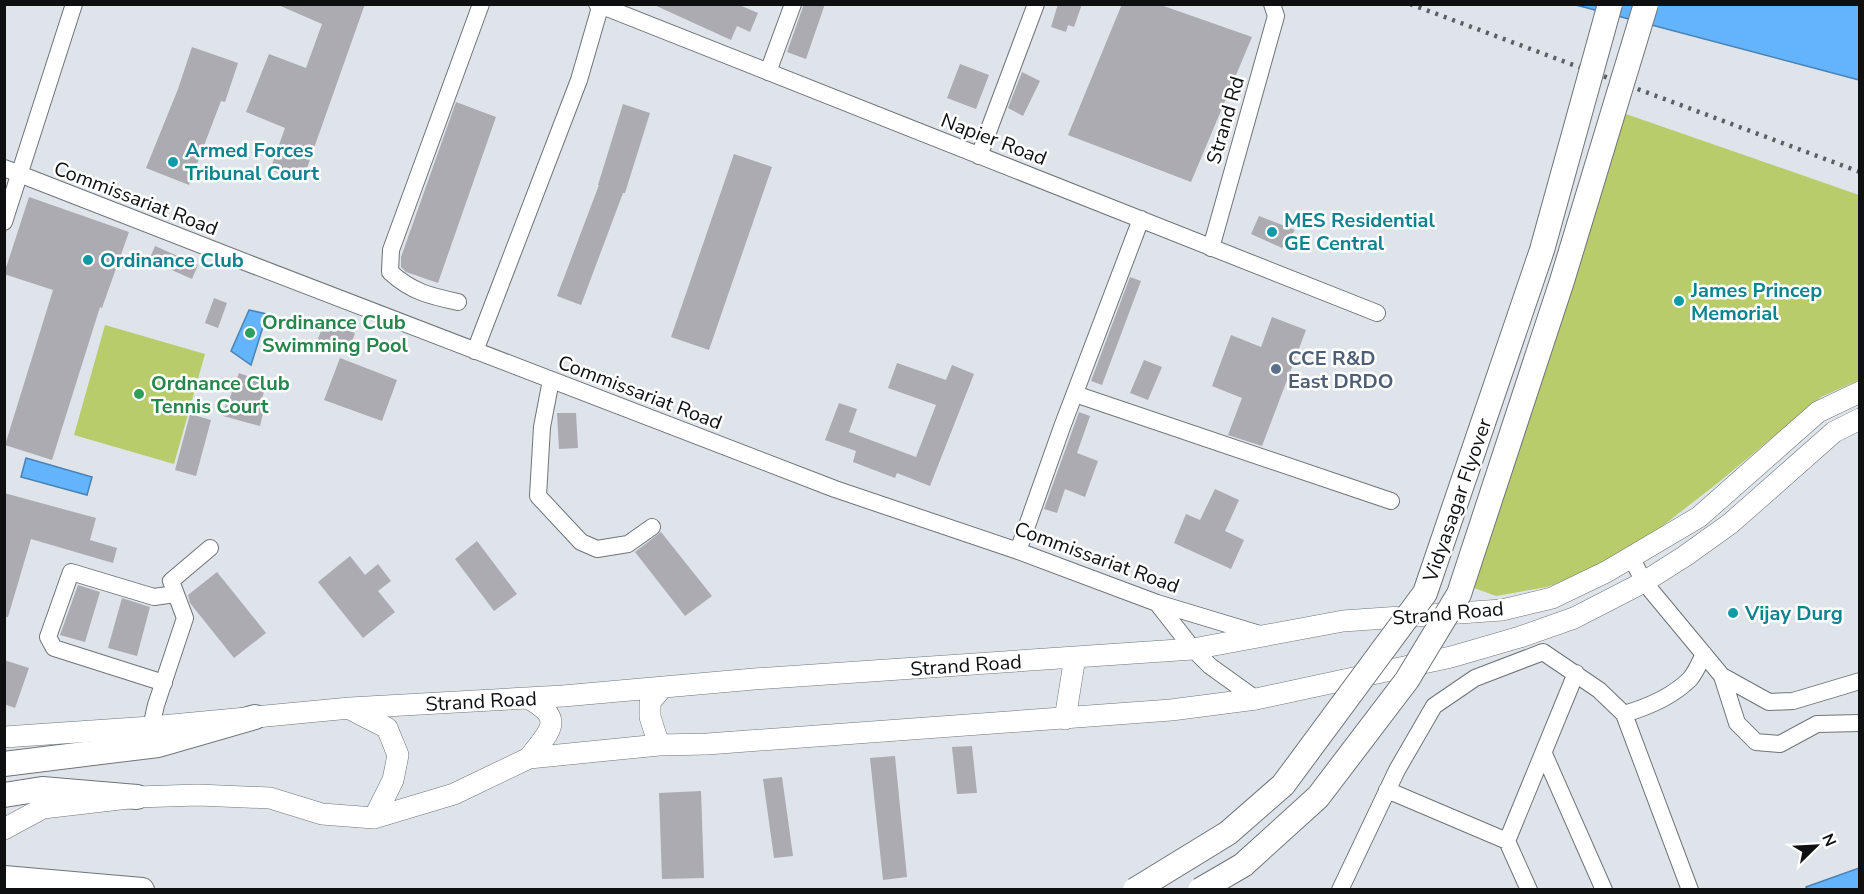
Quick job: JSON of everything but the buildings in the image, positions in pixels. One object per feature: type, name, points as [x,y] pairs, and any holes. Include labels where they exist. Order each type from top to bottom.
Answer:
[{"type":"highway","name":"Vidyasagar Flyover","points":[[1135,890],[1228,833],[1283,785],[1425,592],[1542,250],[1610,4]]},
{"type":"highway","name":"Vidyasagar Flyover","points":[[1200,890],[1243,865],[1318,797],[1407,680],[1459,594],[1562,281],[1646,4]]},
{"type":"highway","points":[[4,764],[158,745],[255,717]]},
{"type":"highway","points":[[4,795],[42,789],[137,797]]},
{"type":"highway","points":[[4,878],[142,890]]},
{"type":"main road","name":"Strand Road","points":[[4,737],[151,727],[350,708],[528,698],[754,679],[1193,649],[1343,621],[1502,610],[1552,598],[1606,572],[1698,517],[1818,412],[1860,392]]},
{"type":"main road","name":"Strand Road","points":[[4,829],[43,808],[137,797],[198,795],[270,798],[322,814],[374,818],[454,794],[529,758],[659,746],[1171,710],[1256,699],[1451,657],[1574,618],[1644,582],[1731,523],[1834,432],[1860,419]]},
{"type":"main road","points":[[1065,719],[1075,657]]},
{"type":"main road","points":[[659,746],[650,717],[650,702],[662,688]]},
{"type":"main road","points":[[528,698],[544,708],[552,721],[551,729],[529,758]]},
{"type":"main road","points":[[350,708],[387,728],[398,754],[393,780],[374,818]]},
{"type":"street","points":[[4,222],[12,171],[74,4]]},
{"type":"street","points":[[458,302],[424,295],[404,284],[390,272],[391,250],[481,4]]},
{"type":"street","points":[[768,72],[793,4]]},
{"type":"street","points":[[979,156],[1036,4]]},
{"type":"street","name":"Strand Rd","points":[[1211,248],[1276,16],[1272,4]]},
{"type":"street","points":[[475,351],[579,80],[599,5]]},
{"type":"street","name":"Napier Road","points":[[599,5],[1377,313]]},
{"type":"street","name":"Commissariat Road","points":[[12,171],[835,489],[1018,551],[1157,603],[1268,636]]},
{"type":"street","points":[[1018,551],[1141,219]]},
{"type":"street","points":[[551,380],[542,427],[538,496],[581,542],[597,549],[628,544],[652,527]]},
{"type":"street","points":[[1075,394],[1391,501]]},
{"type":"street","points":[[151,727],[185,618],[171,581],[210,548]]},
{"type":"street","points":[[1631,557],[1644,582],[1722,675],[1769,702],[1793,701],[1860,681]]},
{"type":"street","points":[[164,683],[54,648],[48,636],[71,572],[154,597],[176,594]]},
{"type":"street","points":[[1157,603],[1193,649],[1210,666],[1256,699]]},
{"type":"street","points":[[1340,890],[1387,790],[1434,706],[1475,678],[1544,652],[1599,690],[1624,714],[1690,890]]},
{"type":"street","points":[[1624,714],[1665,699],[1691,678],[1704,654]]},
{"type":"street","points":[[1507,841],[1576,673]]},
{"type":"street","points":[[1722,675],[1737,723],[1755,742],[1780,744],[1817,724],[1860,723]]},
{"type":"street","points":[[1544,754],[1604,890]]},
{"type":"street","points":[[1387,790],[1507,841],[1529,890]]},
{"type":"green space","points":[[1623,113],[1859,195],[1859,380],[1821,397],[1719,482],[1616,562],[1547,587],[1496,596],[1474,588],[1574,283]]},
{"type":"green space","name":"Ordnance Club Tennis Court","points":[[105,325],[205,354],[174,464],[74,435]]},
{"type":"water","points":[[1576,5],[1859,5],[1859,80]]},
{"type":"water","name":"Ordinance Club Swimming Pool","points":[[249,310],[267,314],[251,365],[231,351]]},
{"type":"water","points":[[26,458],[92,477],[87,495],[21,477]]},
{"type":"water","points":[[1859,868],[1859,889],[1807,889],[1806,887]]},
{"type":"railway","points":[[1410,4],[1860,172]]},
{"type":"place","name":"Armed Forces Tribunal Court","points":[[173,162]]},
{"type":"place","name":"MES Residential GE Central","points":[[1272,232]]},
{"type":"place","name":"Ordinance Club","points":[[88,260]]},
{"type":"place","name":"James Princep Memorial","points":[[1679,301]]},
{"type":"place","name":"Ordinance Club Swimming Pool","points":[[250,333]]},
{"type":"place","name":"CCE R&D East DRDO","points":[[1276,369]]},
{"type":"place","name":"Ordnance Club Tennis Court","points":[[139,394]]},
{"type":"place","name":"Vijay Durg","points":[[1733,613]]}]
